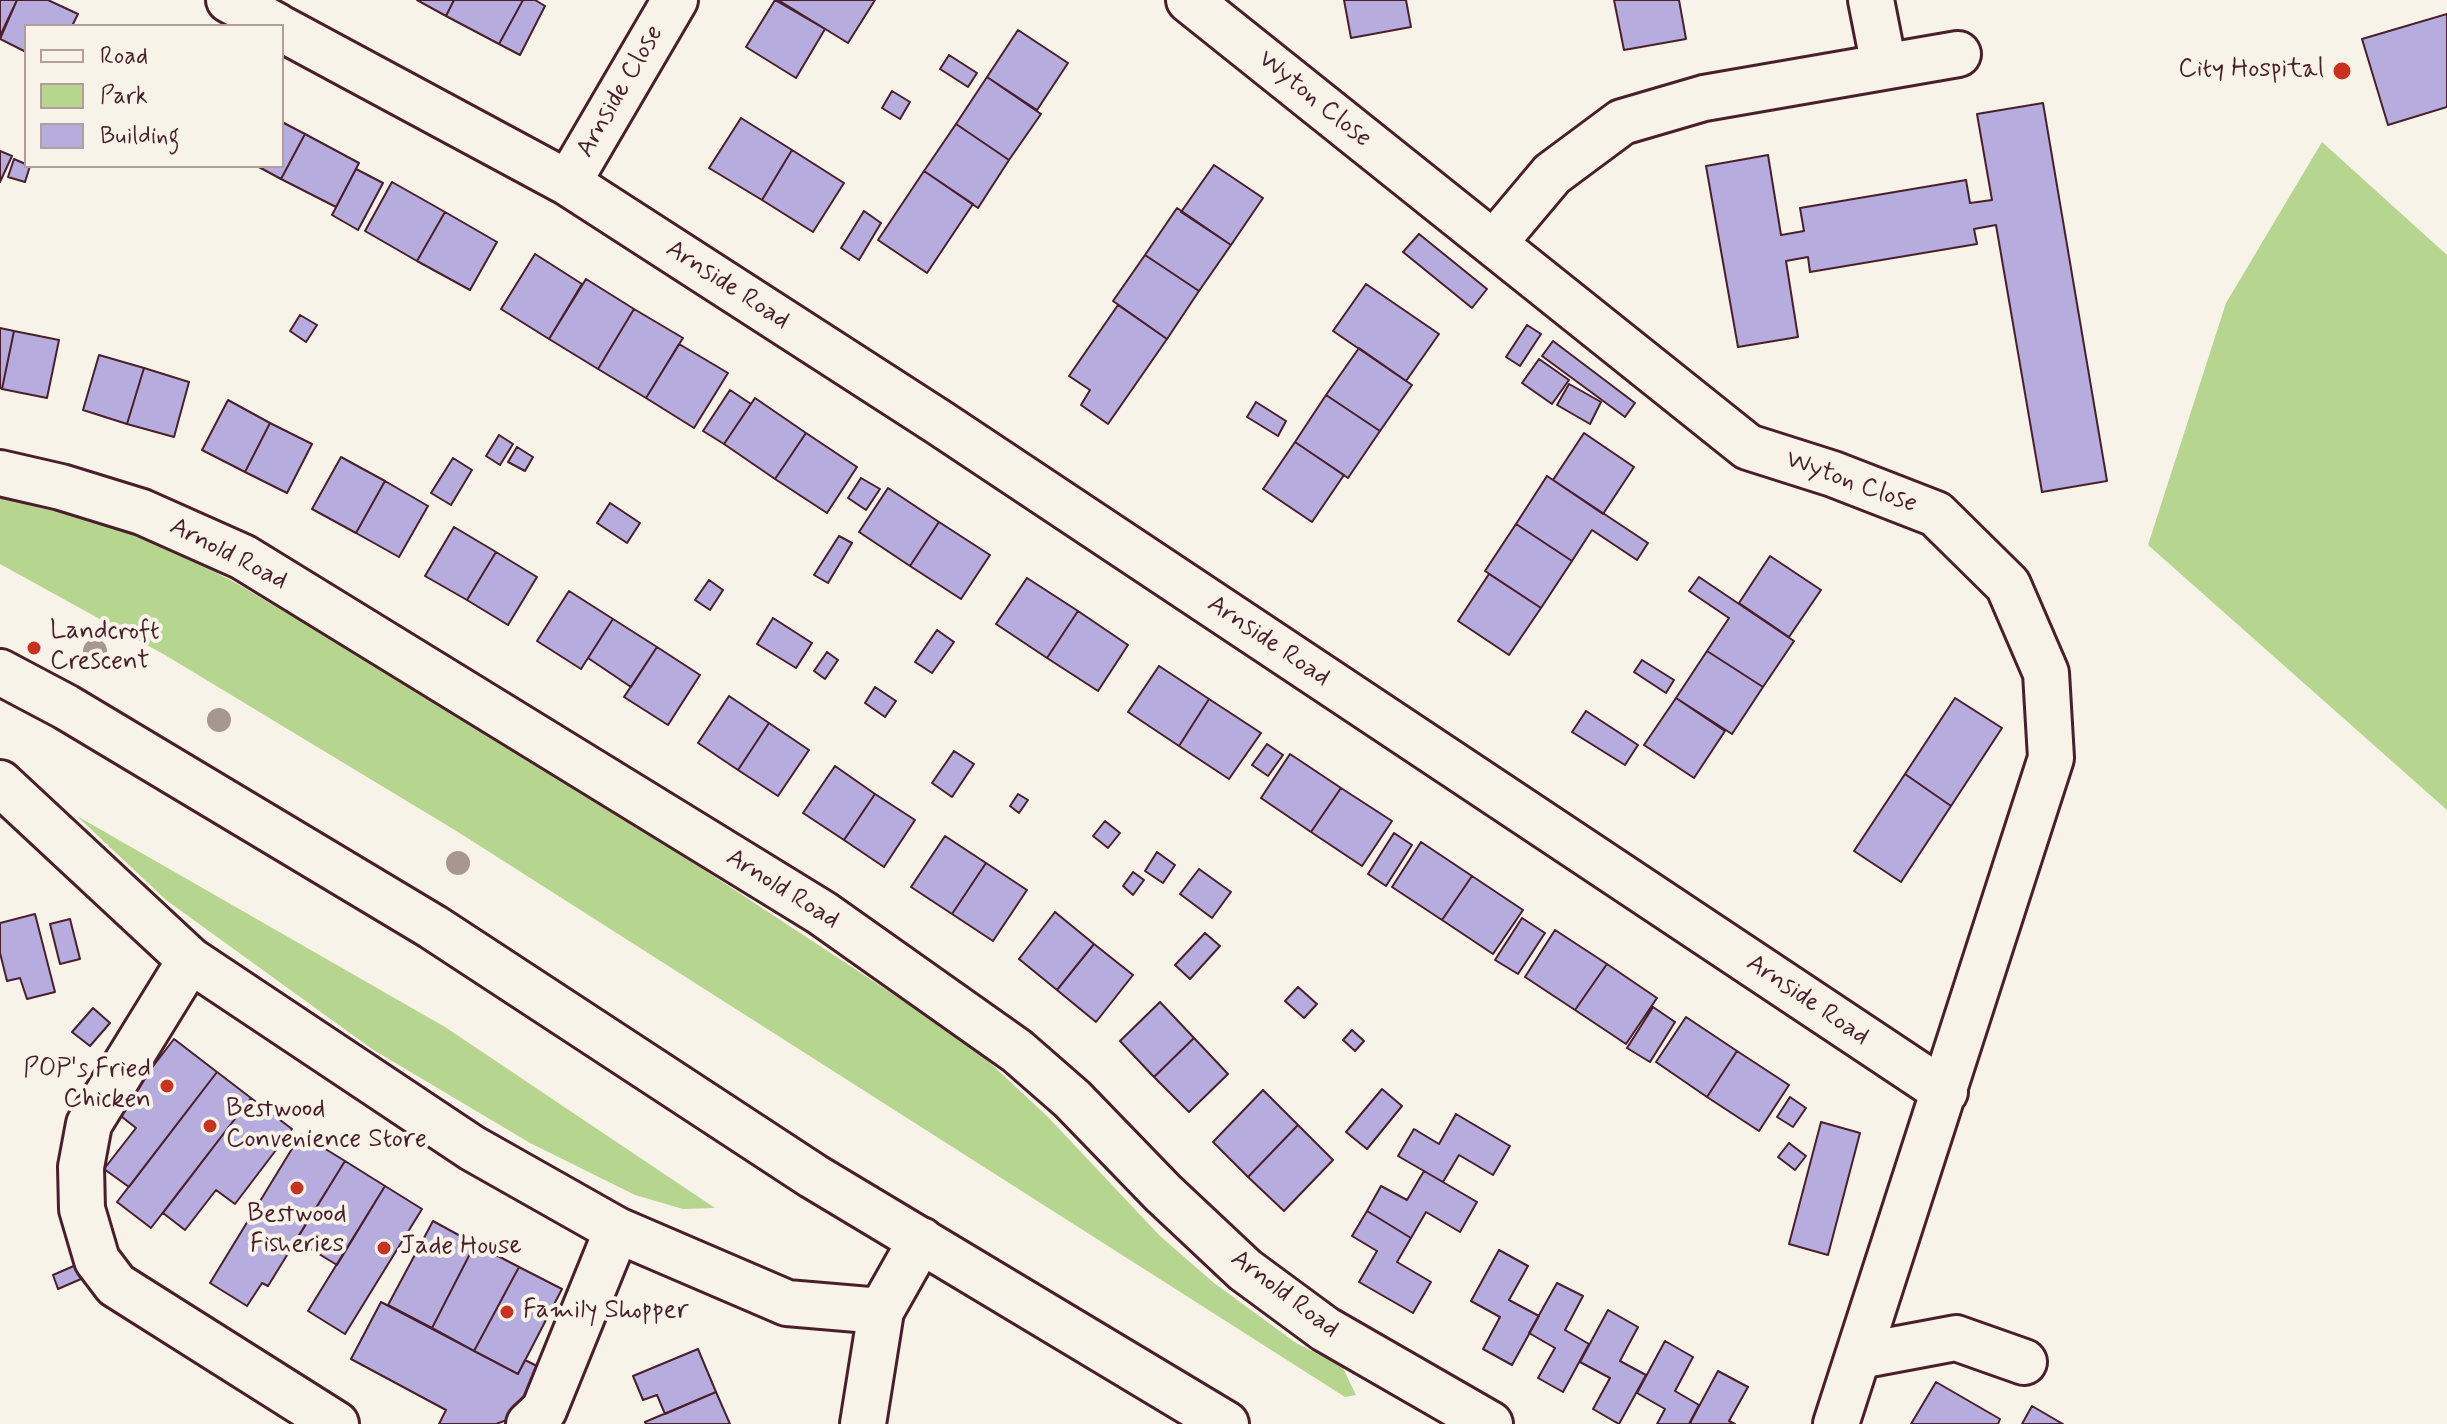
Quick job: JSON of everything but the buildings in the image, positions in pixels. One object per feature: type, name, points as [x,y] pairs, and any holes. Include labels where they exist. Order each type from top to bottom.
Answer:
[{"type":"street","name":"Arnside Road","points":[[229,0],[274,24]]},
{"type":"street","name":"Arnside Close","points":[[568,183],[675,0]]},
{"type":"street","points":[[1871,0],[1884,66]]},
{"type":"street","name":"Wyton Close","points":[[1207,5],[1494,243],[1748,447],[1833,474],[1936,514],[2008,585],[2046,673],[2051,758],[1945,1092]]},
{"type":"street","name":"Arnside Road","points":[[284,29],[568,183],[940,423],[1945,1092]]},
{"type":"street","points":[[1494,243],[1552,174],[1622,122],[1704,98],[1958,54]]},
{"type":"street","name":"Arnold Road","points":[[0,473],[61,487],[142,512],[243,557],[822,913],[1017,1051],[1072,1099],[1163,1193],[1245,1270],[1325,1329],[1490,1424]]},
{"type":"street","points":[[0,672],[66,707],[433,927],[813,1176],[1226,1424]]},
{"type":"street","points":[[0,783],[190,960],[472,1148],[617,1230],[787,1303],[881,1311]]},
{"type":"street","points":[[190,960],[89,1124],[81,1167],[82,1209],[97,1260],[116,1285],[336,1424]]},
{"type":"street","points":[[1836,1424],[1945,1092]]},
{"type":"street","points":[[529,1424],[544,1410],[617,1230]]},
{"type":"street","points":[[863,1424],[881,1311],[921,1240]]},
{"type":"street","points":[[1860,1356],[1956,1338],[2024,1362]]},
{"type":"green space","points":[[2322,142],[2447,255],[2447,810],[2148,545],[2226,303]]},
{"type":"green space","points":[[0,488],[144,535],[236,583],[540,762],[972,1046],[1048,1117],[1160,1236],[1214,1283],[1296,1343],[1342,1366],[1356,1395],[1345,1397],[458,832],[165,655],[0,564]]},
{"type":"green space","points":[[77,816],[445,1027],[715,1208],[683,1209],[635,1195],[530,1143],[372,1049],[166,900]]},
{"type":"place","name":"City Hospital","points":[[2342,71]]},
{"type":"place","name":"Landcroft Crescent","points":[[34,648]]},
{"type":"place","name":"POP's Fried Chicken","points":[[167,1086]]},
{"type":"place","name":"Bestwood Convenience Store","points":[[210,1126]]},
{"type":"place","name":"Bestwood Fisheries","points":[[297,1188]]},
{"type":"place","name":"Jade House","points":[[384,1248]]},
{"type":"place","name":"Family Shopper","points":[[507,1312]]}]
